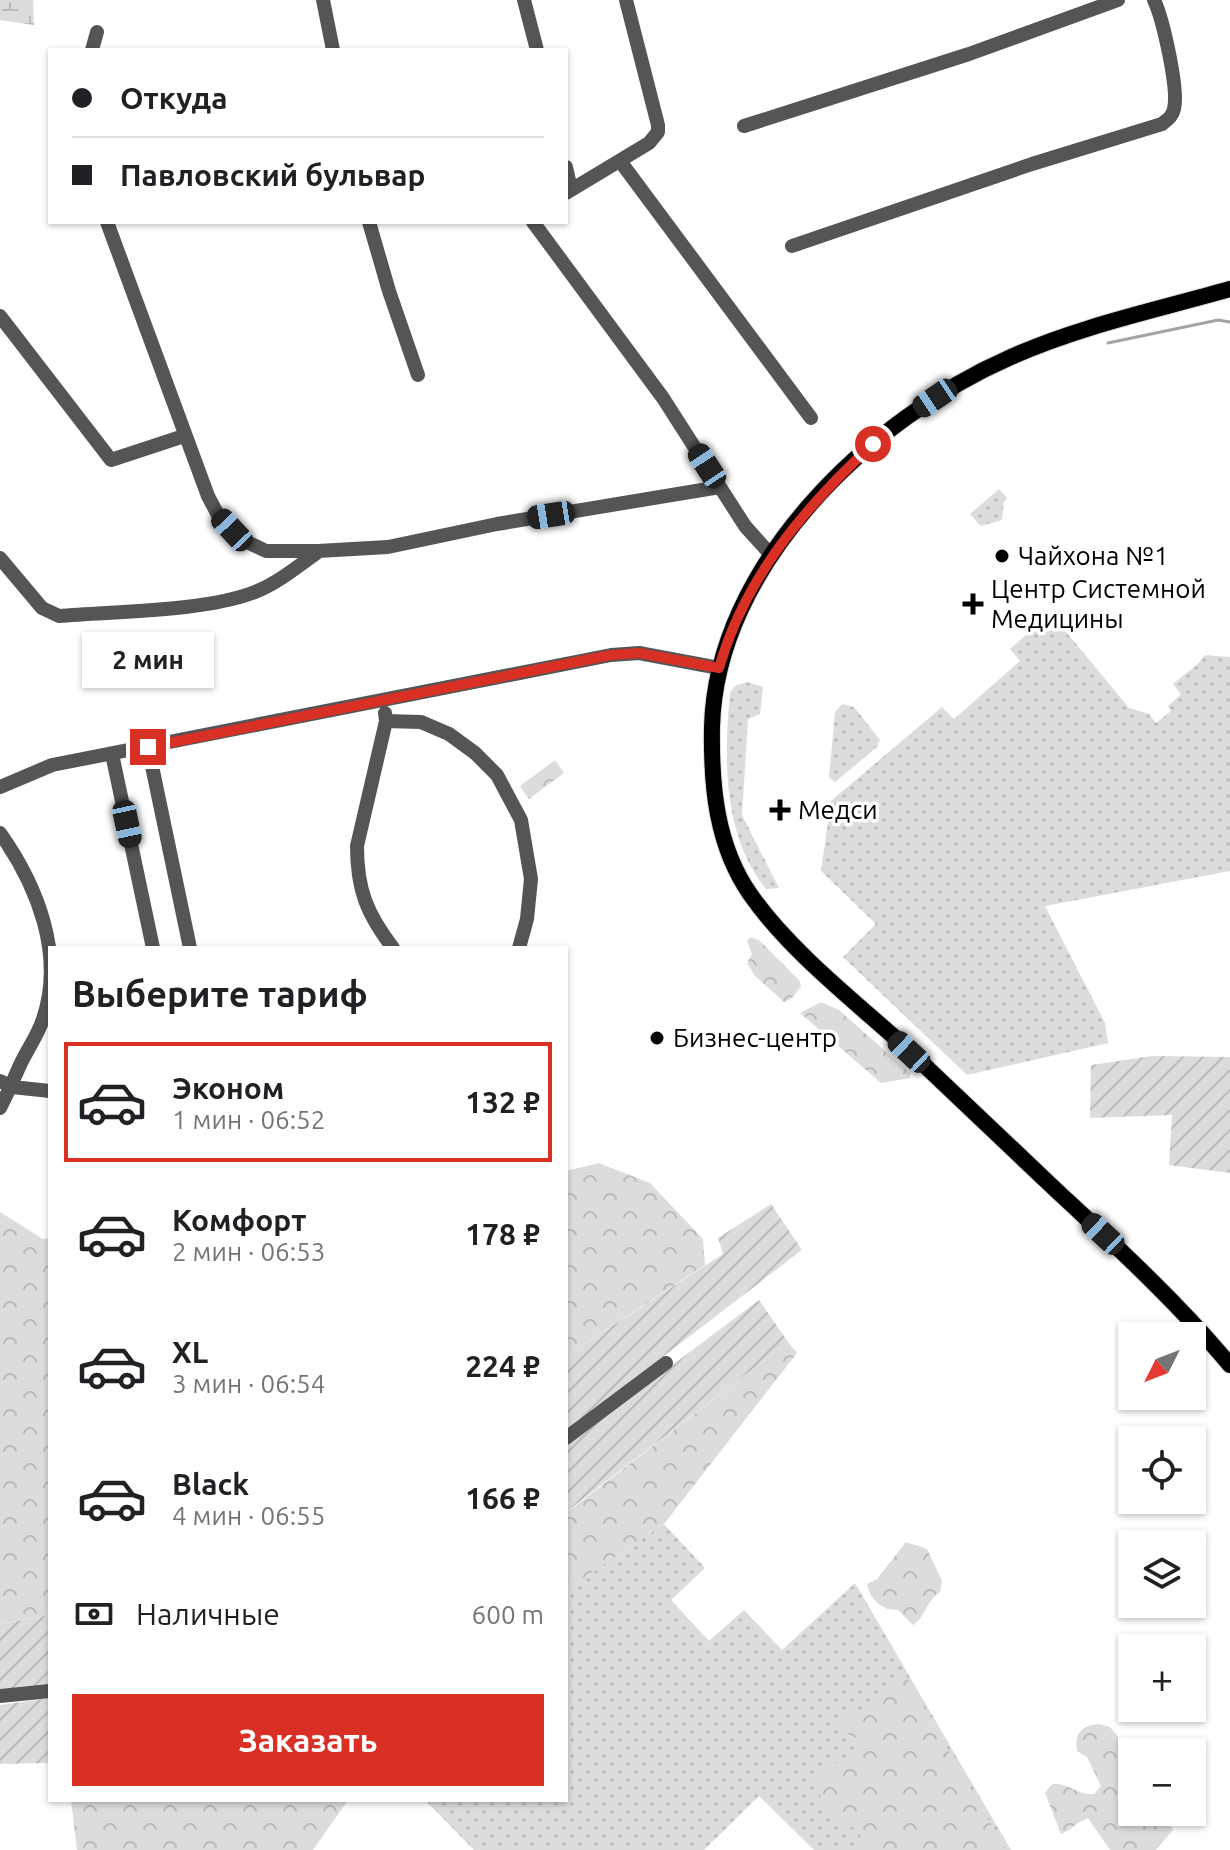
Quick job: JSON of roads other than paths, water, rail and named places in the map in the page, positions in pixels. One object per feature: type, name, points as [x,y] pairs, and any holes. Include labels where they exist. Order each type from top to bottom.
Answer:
[{"type":"main road","points":[[1230,289],[1065,336],[1013,356],[973,376],[907,417],[873,444],[824,492],[772,556],[738,614],[719,668],[712,718],[714,795],[728,851],[752,897],[829,978],[1134,1264],[1230,1365]]},
{"type":"street","points":[[323,0],[333,48]]},
{"type":"street","points":[[524,0],[536,48]]},
{"type":"street","points":[[569,191],[655,137],[658,125],[626,0]]},
{"type":"street","points":[[744,126],[969,54],[1118,0]]},
{"type":"street","points":[[792,246],[1032,164],[1162,124],[1172,116],[1176,105],[1166,39],[1154,0]]},
{"type":"street","points":[[93,48],[97,32]]},
{"type":"street","points":[[620,161],[811,418]]},
{"type":"street","points":[[108,224],[208,496],[218,515],[232,530],[266,551],[388,547],[497,524],[720,487]]},
{"type":"street","points":[[370,224],[418,375]]},
{"type":"street","points":[[534,224],[663,398],[751,535],[772,556]]},
{"type":"street","points":[[0,316],[111,460],[184,436]]},
{"type":"street","points":[[0,558],[42,608],[59,616],[228,599],[272,583],[318,551]]},
{"type":"street","points":[[0,787],[39,769],[611,655],[639,653],[719,668]]},
{"type":"street","points":[[381,700],[386,721],[357,846],[357,867],[368,911],[392,946]]},
{"type":"street","points":[[386,721],[421,722],[449,734],[475,753],[497,775],[521,820],[531,879],[527,919],[520,946]]},
{"type":"street","points":[[148,747],[190,946]]},
{"type":"street","points":[[112,754],[153,946]]},
{"type":"street","points":[[0,833],[29,881],[41,911],[49,946]]},
{"type":"street","points":[[0,1108],[6,1084],[44,1016],[48,992]]},
{"type":"street","points":[[6,1084],[48,1091]]},
{"type":"street","points":[[568,1436],[666,1363]]},
{"type":"street","points":[[0,1696],[48,1691]]},
{"type":"waterway","points":[[1108,343],[1218,320],[1230,322]]},
{"type":"place","name":"Чайхона №1","points":[[1002,556]]},
{"type":"place","name":"Центр Системной Медицины","points":[[973,604]]},
{"type":"place","name":"Медси","points":[[780,810]]},
{"type":"place","name":"Бизнес-центр","points":[[657,1038]]}]
